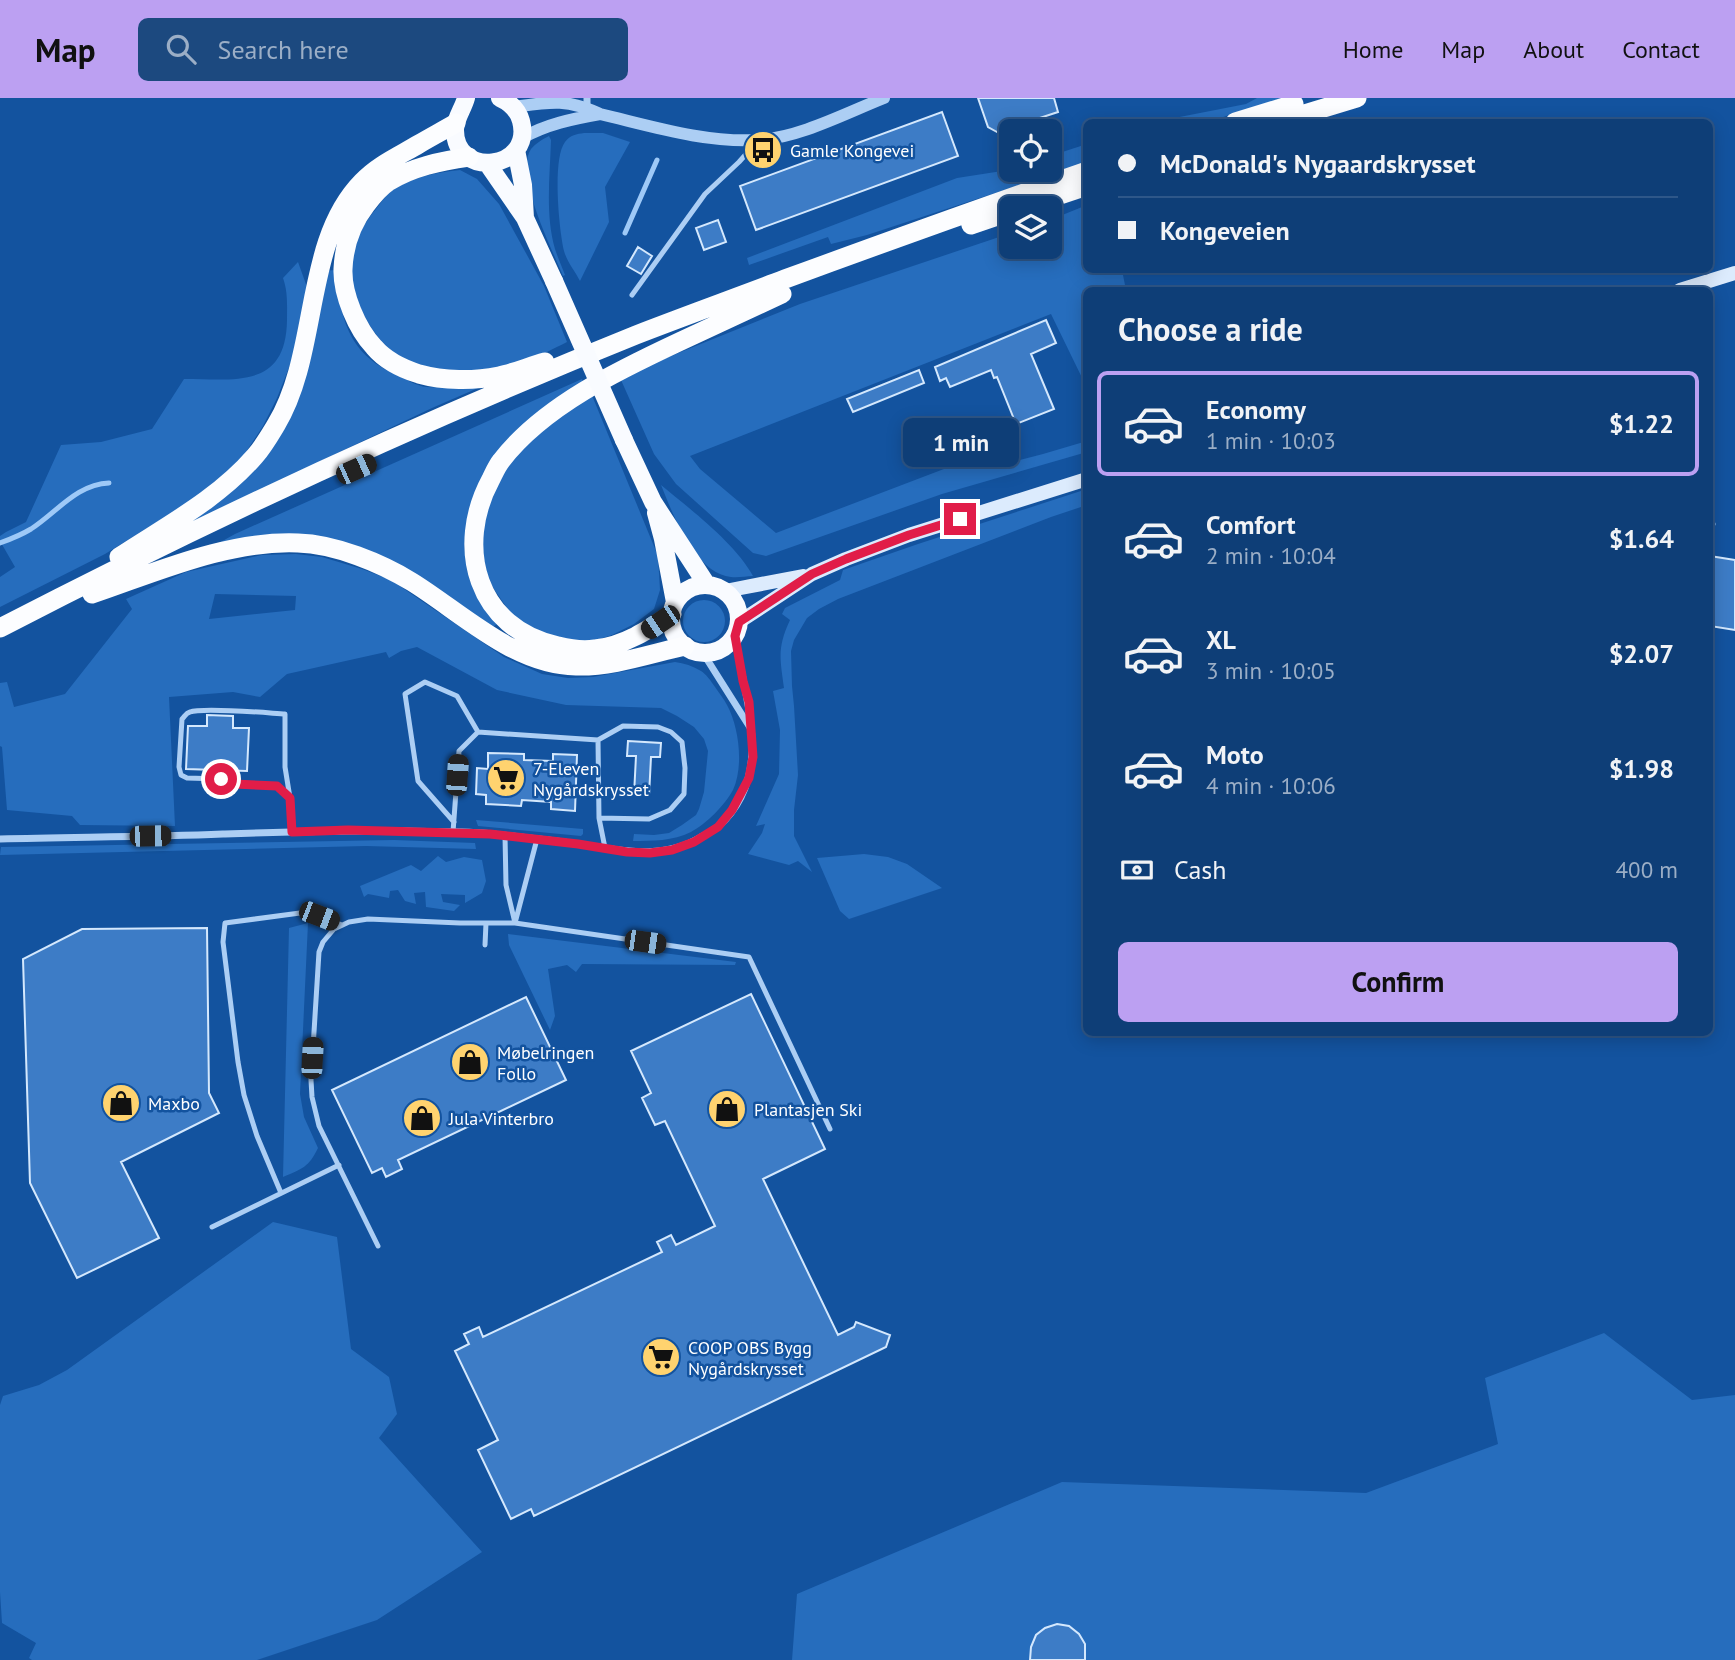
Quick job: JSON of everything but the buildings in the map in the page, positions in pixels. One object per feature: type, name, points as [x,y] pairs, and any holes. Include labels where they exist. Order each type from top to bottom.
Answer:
[{"type":"highway","points":[[1245,119],[1312,98]]},
{"type":"highway","points":[[1288,119],[1357,98]]},
{"type":"highway","points":[[43,606],[186,514],[224,487],[256,455],[277,423],[293,388],[305,346],[324,251],[344,203],[377,168],[466,106]]},
{"type":"highway","points":[[478,160],[442,161],[414,169],[374,194],[358,216],[348,238],[343,270],[347,298],[358,324],[374,348],[395,364],[420,374],[467,379],[498,376],[636,335]]},
{"type":"highway","points":[[0,628],[351,458],[636,335],[922,228],[1083,172]]},
{"type":"highway","points":[[1057,196],[1083,187]]},
{"type":"highway","points":[[0,642],[218,533],[460,422],[575,373],[999,215]]},
{"type":"highway","points":[[673,608],[648,630],[626,641],[596,649],[575,650],[542,643],[519,632],[499,613],[480,582],[474,557],[474,529],[482,495],[500,462],[527,433],[567,402],[622,368],[782,294]]},
{"type":"highway","points":[[92,594],[214,553],[253,545],[298,543],[337,550],[372,561],[411,582],[511,648],[543,662],[574,667],[601,665],[694,649]]},
{"type":"main road","points":[[507,101],[520,116],[523,127],[519,144],[525,218]]},
{"type":"main road","points":[[466,106],[455,132],[457,142],[462,150],[478,160],[525,218],[653,502],[707,585]]},
{"type":"main road","points":[[478,160],[504,160],[519,144]]},
{"type":"main road","points":[[1690,287],[1735,273]]},
{"type":"main road","points":[[737,629],[812,574],[846,559],[909,535],[1083,480]]},
{"type":"main road","points":[[653,502],[663,539],[674,632],[694,649],[712,652],[729,643],[737,629],[739,613],[736,604],[725,591],[716,587],[707,585],[689,589],[681,595],[673,608]]},
{"type":"main road","points":[[725,591],[812,574]]},
{"type":"street","points":[[507,101],[569,102],[691,135],[758,140],[804,130],[884,98]]},
{"type":"street","points":[[519,144],[536,130],[590,109]]},
{"type":"street","points":[[0,839],[348,830],[453,832],[650,853],[672,850],[694,842],[718,827],[732,810],[749,778],[753,757],[749,702],[743,681],[737,629]]},
{"type":"street","points":[[694,649],[751,730]]},
{"type":"lane","points":[[632,295],[705,194],[758,140]]},
{"type":"lane","points":[[454,821],[418,781],[405,694],[425,682],[457,696],[478,732]]},
{"type":"lane","points":[[290,798],[277,786],[234,784],[221,779],[187,778],[181,775],[179,767],[182,719],[192,711],[285,714],[285,767],[290,798],[292,832]]},
{"type":"lane","points":[[453,832],[459,751],[478,732],[598,740],[623,726],[658,727],[671,732],[682,743],[684,794],[670,810],[649,819],[600,817]]},
{"type":"lane","points":[[598,740],[600,817],[606,848]]},
{"type":"lane","points":[[505,836],[506,885],[515,923]]},
{"type":"lane","points":[[515,923],[537,839]]},
{"type":"lane","points":[[281,1193],[257,1136],[237,1062],[223,943],[225,923],[300,914],[319,916],[342,925]]},
{"type":"lane","points":[[378,1246],[314,1112],[312,1097],[319,952],[329,935],[349,922],[368,919],[515,923],[749,957],[830,1129]]},
{"type":"lane","points":[[485,945],[486,923]]},
{"type":"lane","points":[[212,1227],[339,1165]]},
{"type":"shaded area","points":[[1257,98],[1282,98],[1217,119],[1169,119],[1246,104]]},
{"type":"shaded area","points":[[603,133],[630,142],[605,187],[609,222],[580,281],[564,251],[558,178],[561,151],[565,142],[571,136]]},
{"type":"shaded area","points":[[549,136],[550,223],[555,249],[565,275],[563,276],[536,212],[527,176],[527,161],[531,149]]},
{"type":"shaded area","points":[[1083,145],[1083,164],[1062,171],[1062,152]]},
{"type":"shaded area","points":[[460,170],[477,179],[499,204],[544,286],[567,342],[506,366],[478,371],[450,371],[424,366],[399,356],[379,338],[370,325],[356,297],[350,268],[351,255],[361,230],[394,189],[426,176]]},
{"type":"shaded area","points":[[999,171],[999,182],[1029,182],[867,235],[831,244],[828,237],[749,265],[747,258],[957,178]]},
{"type":"shaded area","points":[[1083,207],[1083,273],[1123,273],[1125,287],[1083,287],[1083,380],[1051,314],[690,456],[700,469],[776,533],[957,464],[992,467],[1083,442],[1083,453],[942,494],[766,556],[753,553],[676,484],[654,454],[621,380],[656,362],[800,304],[999,237],[999,259],[1062,259],[1062,215]]},
{"type":"shaded area","points":[[298,262],[307,287],[292,360],[263,426],[240,461],[191,501],[105,554],[0,607],[0,577],[15,567],[0,541],[0,536],[26,522],[61,445],[101,442],[152,429],[184,379],[239,379],[268,369],[278,358],[284,342],[287,304],[283,278]]},
{"type":"shaded area","points":[[334,270],[345,321],[358,347],[369,358],[410,382],[423,386],[485,385],[186,525],[257,467],[325,271]]},
{"type":"shaded area","points":[[582,379],[584,385],[483,475],[476,490],[465,535],[466,566],[477,597],[497,624],[490,629],[345,547],[208,549],[235,534]]},
{"type":"shaded area","points":[[591,393],[658,556],[660,590],[654,609],[634,624],[612,635],[591,642],[552,639],[519,623],[505,605],[489,582],[479,538],[490,496],[503,470],[532,439]]},
{"type":"shaded area","points":[[661,485],[724,539],[753,576],[731,577],[706,565],[679,526]]},
{"type":"shaded area","points":[[1083,490],[1083,506],[838,599],[807,618],[791,651],[798,775],[794,836],[812,872],[798,861],[789,865],[748,854],[762,833],[765,824],[756,826],[779,774],[780,730],[773,691],[784,688],[781,653],[790,620],[782,614],[785,608],[840,580],[843,570]]},
{"type":"shaded area","points":[[296,554],[322,557],[391,580],[504,657],[542,674],[568,678],[593,677],[675,662],[695,668],[712,682],[726,703],[735,724],[739,758],[733,790],[715,814],[691,832],[670,839],[633,841],[634,834],[669,833],[696,815],[704,792],[708,751],[704,739],[694,727],[661,708],[566,705],[497,690],[417,647],[401,651],[389,658],[386,652],[287,674],[260,697],[233,692],[169,697],[175,826],[80,825],[72,816],[7,810],[0,746],[0,683],[7,682],[14,707],[65,694],[132,609],[126,599],[186,572],[262,555]],"holes":[[[215,594],[296,596],[295,610],[209,619]]]},
{"type":"shaded area","points":[[704,600],[719,606],[725,621],[719,636],[704,642],[689,636],[683,621],[689,606]]},
{"type":"shaded area","points":[[476,820],[583,829],[583,834],[581,836],[478,826]]},
{"type":"shaded area","points":[[394,840],[475,843],[476,849],[366,846],[0,855],[1,847]]},
{"type":"shaded area","points":[[864,854],[888,857],[907,864],[942,888],[849,919],[840,911],[817,858]]},
{"type":"shaded area","points":[[438,856],[446,862],[464,857],[482,860],[486,881],[482,893],[465,903],[465,895],[441,894],[443,902],[460,905],[454,911],[426,907],[425,892],[414,893],[416,904],[405,901],[398,890],[390,891],[389,898],[368,894],[364,897],[360,886],[411,865],[421,871]]},
{"type":"shaded area","points":[[308,923],[300,1094],[304,1117],[318,1148],[304,1167],[283,1177],[289,928]]},
{"type":"shaded area","points":[[508,934],[736,962],[735,965],[582,964],[576,972],[567,965],[548,969],[555,1016],[550,1030],[509,945]]},
{"type":"shaded area","points":[[273,1222],[337,1237],[351,1349],[389,1377],[397,1414],[379,1438],[482,1552],[377,1620],[257,1660],[32,1660],[29,1658],[36,1643],[2,1623],[0,1405],[3,1396],[39,1385],[67,1370]]},
{"type":"shaded area","points":[[1604,1333],[1692,1400],[1735,1395],[1735,1660],[1084,1660],[1084,1644],[1079,1633],[1070,1627],[1058,1625],[1047,1627],[1038,1634],[1032,1644],[1032,1659],[1029,1660],[792,1660],[797,1594],[1062,1482],[1366,1493],[1498,1444],[1485,1378]]},
{"type":"waterway","points":[[625,233],[657,160]]},
{"type":"waterway","points":[[0,543],[31,529],[67,500],[87,488],[109,483]]},
{"type":"place","name":"Gamle Kongevei","points":[[763,150]]},
{"type":"place","name":"7-Eleven Nygårdskrysset","points":[[506,778]]},
{"type":"place","name":"Møbelringen Follo","points":[[470,1062]]},
{"type":"place","name":"Maxbo","points":[[121,1103]]},
{"type":"place","name":"Plantasjen Ski","points":[[727,1109]]},
{"type":"place","name":"Jula Vinterbro","points":[[422,1118]]},
{"type":"place","name":"COOP OBS Bygg Nygårdskrysset","points":[[661,1357]]},
{"type":"route","points":[[221,779],[234,784],[277,786],[290,798],[292,832],[453,832],[578,844],[627,852],[672,850],[694,842],[718,827],[740,798],[749,778],[753,757],[749,702],[735,636],[739,622],[812,574],[909,535],[960,519]]}]
